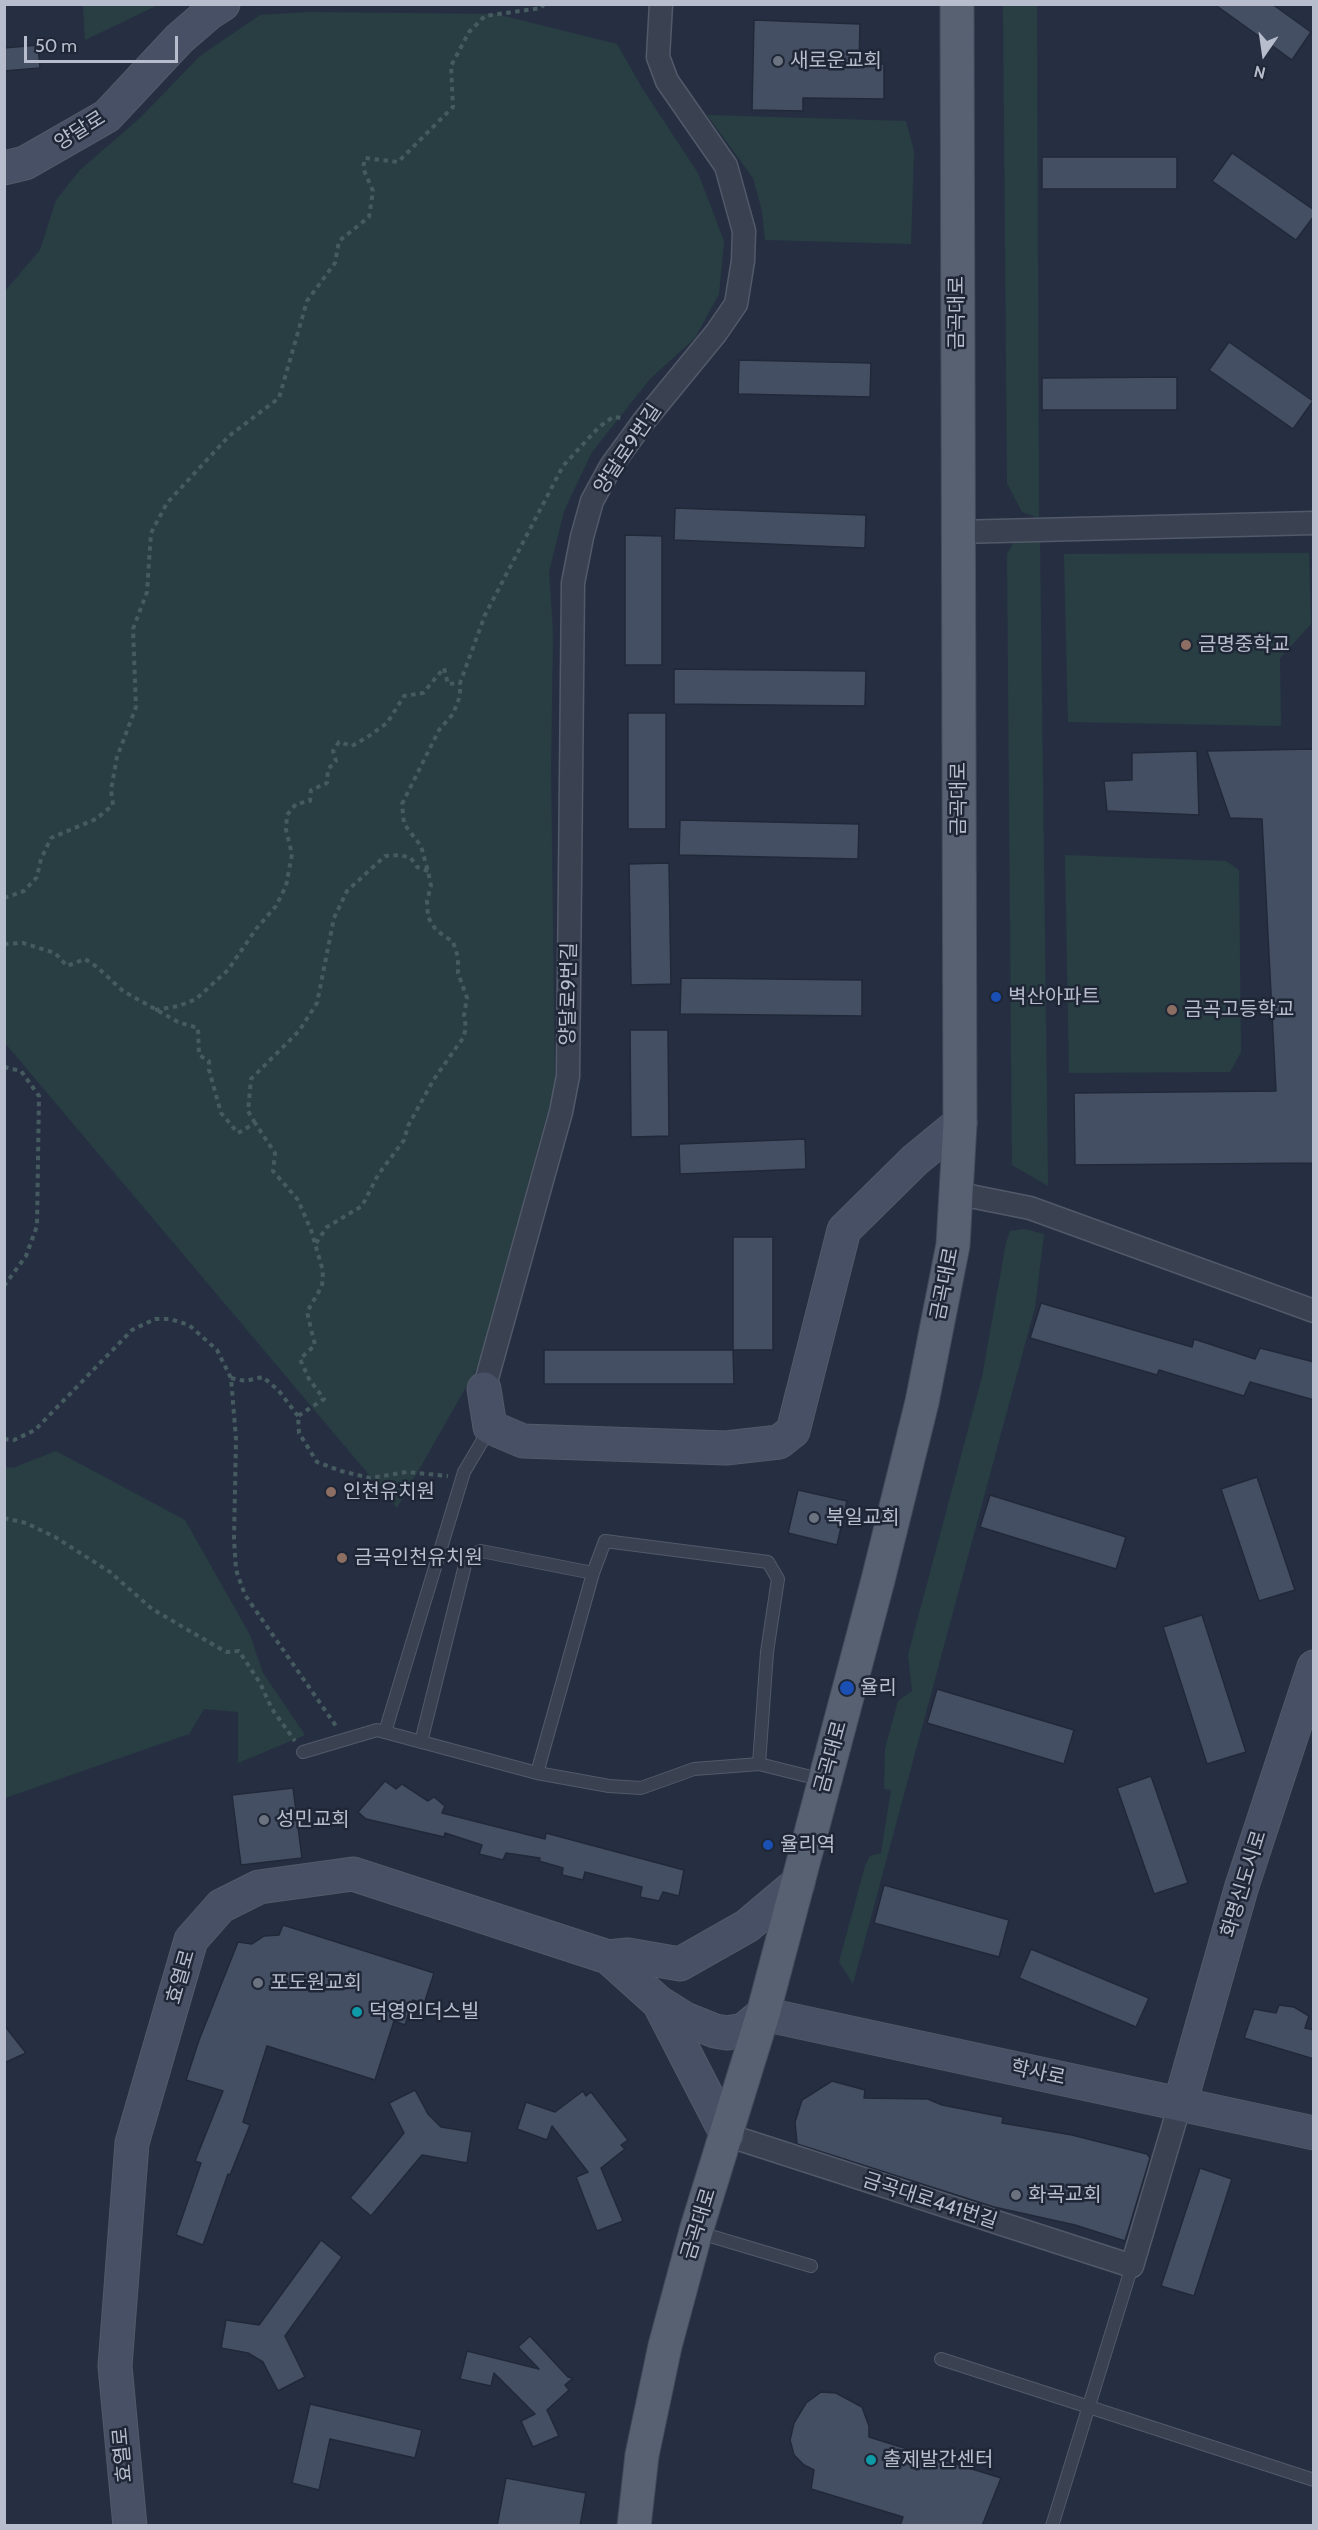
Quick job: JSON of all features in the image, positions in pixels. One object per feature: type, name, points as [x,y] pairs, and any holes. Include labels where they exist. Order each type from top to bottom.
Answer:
[{"type":"main road","name":"양달로","points":[[4,168],[25,163],[107,116],[179,39],[208,12],[224,4]]},
{"type":"main road","name":"금곡대로","points":[[634,2526],[642,2455],[660,2368],[696,2231],[763,2014],[798,1884],[922,1402],[953,1245],[960,1123],[957,4]]},
{"type":"main road","points":[[490,1427],[524,1441],[726,1448],[779,1442],[793,1431],[844,1230],[915,1160],[960,1123]]},
{"type":"main road","points":[[915,1160],[956,1179]]},
{"type":"main road","name":"양달로9번길","points":[[484,1389],[490,1427]]},
{"type":"main road","name":"화명신도시로","points":[[1180,2104],[1241,1890],[1314,1667]]},
{"type":"main road","name":"효열로","points":[[130,2526],[115,2366],[132,2143],[191,1940],[221,1906],[259,1887],[353,1874],[608,1957],[664,2005]]},
{"type":"main road","points":[[727,2135],[664,2005],[660,1982],[665,1973],[747,1926],[798,1884]]},
{"type":"main road","points":[[608,1957],[628,1955],[680,1964]]},
{"type":"main road","points":[[664,2005],[700,2026],[727,2033],[744,2030],[763,2014]]},
{"type":"main road","name":"학사로","points":[[763,2014],[1314,2133]]},
{"type":"street","name":"양달로9번길","points":[[484,1389],[561,1112],[568,1076],[573,583],[592,501],[611,466],[643,422],[716,333],[736,304],[743,261],[744,231],[726,166],[667,81],[658,57],[661,4]]},
{"type":"street","points":[[958,532],[1314,523]]},
{"type":"street","points":[[956,1179],[1314,1311]]},
{"type":"street","points":[[1132,2266],[1180,2104]]},
{"type":"street","name":"금곡대로441번길","points":[[727,2135],[1132,2266]]},
{"type":"lane","points":[[385,1732],[464,1472],[490,1427]]},
{"type":"lane","points":[[537,1773],[593,1573],[605,1540],[768,1562],[778,1579],[767,1652],[759,1764]]},
{"type":"lane","points":[[421,1742],[467,1557],[481,1551],[593,1573]]},
{"type":"lane","points":[[303,1752],[377,1730],[537,1773],[609,1786],[641,1788],[694,1769],[759,1764],[825,1780]]},
{"type":"lane","points":[[696,2231],[811,2266]]},
{"type":"lane","points":[[1052,2526],[1132,2266]]},
{"type":"lane","points":[[941,2359],[1314,2480]]},
{"type":"path","points":[[4,898],[24,891],[37,877],[41,859],[51,838],[96,819],[113,805],[111,790],[117,757],[136,707],[133,629],[147,592],[151,533],[167,503],[229,436],[279,398],[307,301],[335,263],[339,241],[369,217],[373,191],[363,168],[365,158],[398,162],[453,108],[451,66],[469,32],[485,16],[541,8],[544,4]]},
{"type":"path","points":[[316,1244],[327,1227],[362,1206],[378,1175],[405,1140],[408,1126],[434,1079],[463,1038],[466,1028],[464,1015],[467,998],[458,973],[458,957],[453,942],[436,930],[428,916],[431,886],[428,871],[421,846],[404,824],[402,804],[439,730],[453,714],[460,696],[460,683],[485,615],[563,466],[599,427],[612,417],[643,422]]},
{"type":"path","points":[[155,1010],[178,1006],[196,999],[228,970],[256,929],[276,906],[286,886],[292,854],[286,830],[287,815],[296,804],[310,801],[311,790],[327,783],[328,769],[336,761],[333,751],[339,742],[352,746],[369,736],[387,723],[404,696],[423,693],[444,668],[448,684],[460,683]]},
{"type":"path","points":[[298,1416],[324,1399],[309,1379],[300,1359],[315,1345],[307,1312],[322,1286],[323,1270],[316,1244],[298,1200],[273,1171],[275,1153],[248,1111],[251,1079],[299,1031],[317,1003],[334,918],[346,891],[385,856],[400,855],[411,858],[417,867],[428,871]]},
{"type":"path","points":[[4,944],[23,943],[55,953],[66,966],[85,959],[98,967],[123,991],[178,1022],[198,1028],[199,1055],[209,1061],[209,1070],[221,1113],[238,1133],[255,1123]]},
{"type":"path","points":[[4,1067],[21,1071],[39,1096],[37,1226],[26,1256],[4,1286]]},
{"type":"path","points":[[4,1439],[14,1440],[36,1430],[132,1330],[155,1319],[170,1319],[189,1325],[217,1350],[231,1378],[236,1439],[234,1539],[236,1570],[244,1595],[346,1739]]},
{"type":"path","points":[[231,1378],[245,1381],[263,1377],[279,1391],[298,1416],[299,1433],[317,1462],[370,1478],[406,1472],[449,1476],[464,1472]]},
{"type":"path","points":[[4,1518],[26,1523],[55,1537],[110,1572],[152,1610],[227,1652],[239,1651],[260,1683],[272,1709],[303,1752]]},
{"type":"green space","points":[[83,4],[158,5],[85,40]]},
{"type":"green space","points":[[1003,5],[1037,5],[1039,518],[1022,512],[1007,483]]},
{"type":"green space","points":[[309,12],[496,14],[617,44],[642,88],[698,173],[724,241],[719,294],[695,338],[650,379],[592,452],[564,511],[549,572],[553,632],[551,769],[555,1086],[478,1366],[397,1508],[5,1043],[5,291],[40,250],[56,200],[80,170],[140,118],[200,56],[260,15]]},
{"type":"green space","points":[[707,115],[906,121],[914,151],[911,244],[765,240],[762,211],[753,178]]},
{"type":"green space","points":[[1015,540],[1040,540],[1048,1186],[1012,1165],[1007,554]]},
{"type":"green space","points":[[1309,553],[1311,624],[1280,658],[1281,726],[1068,722],[1064,554]]},
{"type":"green space","points":[[1065,855],[1226,861],[1239,870],[1241,1052],[1230,1072],[1069,1073]]},
{"type":"green space","points":[[1024,1229],[1044,1234],[1035,1307],[853,1984],[839,1962],[865,1866],[870,1856],[881,1853],[891,1790],[884,1789],[885,1749],[898,1701],[912,1691],[908,1655],[982,1377],[1006,1243],[1010,1231]]},
{"type":"green space","points":[[56,1451],[185,1520],[250,1635],[263,1673],[305,1735],[238,1763],[238,1712],[204,1709],[189,1734],[5,1798],[5,1467],[13,1468]]},
{"type":"building","points":[[1214,4],[1272,4],[1311,32],[1292,60]]},
{"type":"building","points":[[754,20],[860,24],[859,64],[884,64],[884,99],[803,98],[803,111],[752,110]]},
{"type":"building","points":[[38,45],[40,68],[4,71],[4,48]]},
{"type":"building","points":[[1232,153],[1314,210],[1314,216],[1296,240],[1212,181]]},
{"type":"building","points":[[1042,157],[1177,157],[1177,189],[1042,189]]},
{"type":"building","points":[[1229,342],[1313,401],[1293,429],[1209,370]]},
{"type":"building","points":[[739,360],[871,363],[870,397],[738,394]]},
{"type":"building","points":[[1177,377],[1177,410],[1042,410],[1042,378]]},
{"type":"building","points":[[675,508],[866,515],[865,548],[674,540]]},
{"type":"building","points":[[625,535],[662,536],[662,665],[625,665]]},
{"type":"building","points":[[674,669],[866,671],[865,706],[674,704]]},
{"type":"building","points":[[628,713],[666,713],[666,829],[628,829]]},
{"type":"building","name":"금곡고등학교","points":[[1314,749],[1314,1163],[1075,1165],[1074,1093],[1276,1091],[1262,819],[1230,818],[1207,751]]},
{"type":"building","points":[[1197,751],[1199,815],[1107,811],[1104,781],[1132,780],[1132,753]]},
{"type":"building","points":[[680,820],[859,824],[858,859],[679,855]]},
{"type":"building","points":[[669,863],[671,984],[631,985],[629,864]]},
{"type":"building","points":[[681,978],[862,980],[862,1016],[680,1014]]},
{"type":"building","points":[[630,1030],[668,1030],[669,1136],[631,1137]]},
{"type":"building","points":[[805,1139],[806,1169],[680,1174],[679,1144]]},
{"type":"building","points":[[733,1237],[773,1237],[773,1350],[733,1350]]},
{"type":"building","points":[[1041,1303],[1192,1347],[1194,1339],[1255,1359],[1260,1348],[1314,1362],[1314,1400],[1250,1382],[1244,1396],[1159,1370],[1157,1375],[1030,1338]]},
{"type":"building","points":[[544,1350],[733,1350],[734,1384],[544,1384]]},
{"type":"building","points":[[1257,1477],[1295,1590],[1259,1601],[1221,1489]]},
{"type":"building","points":[[798,1490],[847,1501],[837,1545],[788,1533]]},
{"type":"building","points":[[990,1495],[1126,1537],[1116,1569],[980,1527]]},
{"type":"building","points":[[1202,1615],[1246,1752],[1207,1764],[1163,1627]]},
{"type":"building","points":[[937,1689],[1074,1730],[1064,1764],[927,1723]]},
{"type":"building","points":[[1151,1776],[1188,1883],[1154,1894],[1117,1788]]},
{"type":"building","points":[[385,1781],[396,1789],[402,1784],[428,1801],[434,1797],[445,1806],[442,1813],[545,1839],[546,1833],[684,1870],[679,1896],[663,1892],[659,1901],[640,1897],[642,1887],[585,1872],[583,1880],[562,1875],[563,1868],[539,1861],[540,1858],[506,1853],[503,1860],[479,1854],[482,1845],[445,1833],[444,1837],[366,1819],[358,1812]]},
{"type":"building","points":[[293,1788],[302,1858],[241,1865],[232,1795]]},
{"type":"building","points":[[884,1885],[1009,1920],[999,1957],[874,1923]]},
{"type":"building","points":[[283,1925],[434,1973],[424,2004],[413,2000],[405,2025],[394,2021],[375,2080],[267,2046],[243,2122],[250,2125],[230,2175],[228,2174],[203,2245],[176,2235],[201,2163],[195,2161],[223,2091],[186,2080],[199,2040],[238,1942],[252,1944],[264,1936],[279,1935]]},
{"type":"building","points":[[1031,1949],[1149,1998],[1136,2027],[1019,1978]]},
{"type":"building","points":[[1279,2005],[1294,2007],[1309,2016],[1305,2028],[1314,2030],[1314,2059],[1244,2038],[1254,2009],[1276,2013]]},
{"type":"building","points":[[4,2025],[26,2053],[4,2063]]},
{"type":"building","points":[[832,2081],[865,2090],[864,2098],[928,2099],[942,2105],[1003,2117],[1002,2123],[1072,2135],[1147,2154],[1150,2158],[1125,2241],[1075,2225],[994,2207],[797,2144],[795,2122],[802,2100]]},
{"type":"building","points":[[415,2090],[428,2114],[441,2127],[472,2132],[467,2163],[422,2155],[371,2216],[350,2198],[404,2133],[389,2103]]},
{"type":"building","points":[[583,2091],[586,2096],[591,2092],[628,2140],[621,2145],[625,2149],[601,2168],[623,2221],[597,2231],[576,2177],[588,2172],[552,2126],[547,2140],[517,2129],[526,2102],[555,2112]]},
{"type":"building","points":[[1200,2168],[1232,2179],[1194,2296],[1161,2286]]},
{"type":"building","points":[[321,2240],[342,2257],[285,2336],[305,2377],[278,2391],[263,2362],[248,2353],[221,2348],[226,2320],[259,2325]]},
{"type":"building","points":[[530,2336],[568,2377],[573,2378],[565,2385],[569,2390],[547,2410],[559,2436],[533,2447],[521,2421],[535,2414],[494,2373],[491,2386],[460,2379],[467,2351],[539,2369],[518,2347]]},
{"type":"building","name":"출제발간센터","points":[[821,2392],[836,2393],[862,2407],[869,2426],[869,2437],[1001,2478],[982,2526],[900,2526],[903,2517],[811,2489],[814,2470],[804,2465],[794,2455],[790,2440],[794,2423],[806,2403]]},
{"type":"building","points":[[310,2404],[422,2430],[415,2458],[330,2439],[319,2490],[292,2483]]},
{"type":"building","points":[[506,2478],[586,2493],[580,2526],[497,2526]]},
{"type":"place","name":"새로운교회","points":[[778,61]]},
{"type":"place","name":"금명중학교","points":[[1186,645]]},
{"type":"place","name":"벽산아파트","points":[[996,997]]},
{"type":"place","name":"금곡고등학교","points":[[1172,1010]]},
{"type":"place","name":"인천유치원","points":[[331,1492]]},
{"type":"place","name":"북일교회","points":[[814,1518]]},
{"type":"place","name":"금곡인천유치원","points":[[342,1558]]},
{"type":"place","name":"율리","points":[[847,1688]]},
{"type":"place","name":"성민교회","points":[[264,1820]]},
{"type":"place","name":"율리역","points":[[768,1845]]},
{"type":"place","name":"포도원교회","points":[[258,1983]]},
{"type":"place","name":"덕영인더스빌","points":[[357,2012]]},
{"type":"place","name":"화곡교회","points":[[1016,2195]]},
{"type":"place","name":"출제발간센터","points":[[871,2460]]}]
